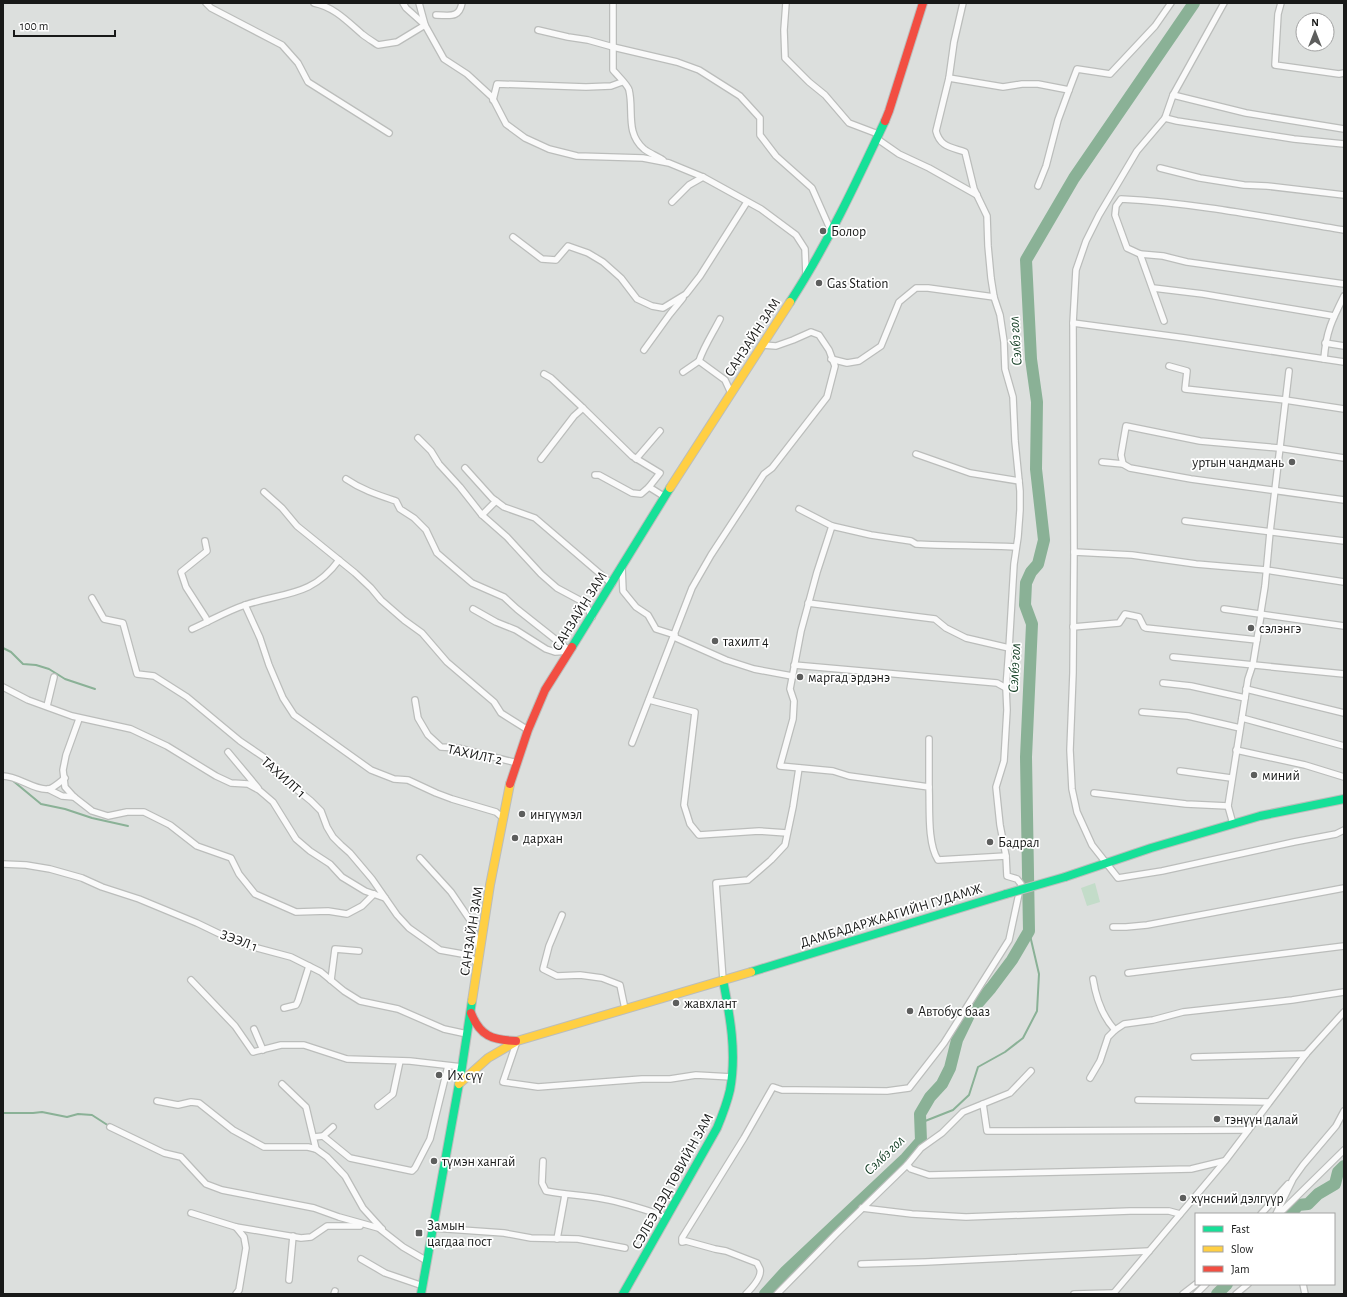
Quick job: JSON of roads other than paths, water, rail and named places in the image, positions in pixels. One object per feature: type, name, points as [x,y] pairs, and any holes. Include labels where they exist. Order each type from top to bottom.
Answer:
[{"type":"main road","name":"САНЗАЙН ЗАМ","points":[[422,1290],[462,1067],[490,885],[508,790],[528,730],[545,690],[592,617],[665,497],[806,276],[847,202],[888,111],[924,3]]},
{"type":"main road","name":"ДАМБАДАРЖААГИЙН ГУДАМЖ","points":[[459,1084],[488,1058],[517,1041],[1065,877],[1260,816],[1344,799]]},
{"type":"main road","name":"СЭЛБЭ ДЭД ТӨВИЙН ЗАМ","points":[[623,1294],[717,1128],[727,1104],[732,1077],[732,1039],[723,980]]},
{"type":"main road","points":[[471,1013],[475,1024],[480,1031],[487,1036],[504,1041],[517,1041]]},
{"type":"street","points":[[206,3],[211,8],[282,45],[298,64],[308,82],[389,133]]},
{"type":"street","points":[[314,3],[323,5],[344,17],[378,45],[397,42],[425,25]]},
{"type":"street","points":[[403,3],[406,8],[425,25]]},
{"type":"street","points":[[419,3],[425,25],[444,59],[467,74],[492,97],[506,124],[524,138],[549,149],[577,156],[643,158],[669,163]]},
{"type":"street","points":[[436,16],[457,14],[461,10],[462,3]]},
{"type":"street","points":[[613,3],[613,70],[622,82],[629,88],[631,128],[636,140],[644,149],[669,163],[703,177],[761,209],[796,235],[805,249],[806,276]]},
{"type":"street","points":[[786,3],[784,30],[785,58],[824,95],[849,123],[877,136],[899,154],[929,168],[977,195]]},
{"type":"street","points":[[746,1294],[753,1287],[760,1275],[760,1270],[757,1263],[726,1251],[686,1241],[682,1242],[682,1238],[686,1229],[744,1138],[773,1087],[782,1090],[842,1091],[887,1091],[909,1088],[944,1043],[1009,940],[1021,884],[1016,879],[1007,876],[1006,856],[1000,825],[996,787],[1004,761],[1007,710],[1006,688],[1020,510],[1020,481],[1015,441],[1012,396],[1005,369],[1004,342],[1000,315],[994,297],[988,246],[987,216],[974,189],[965,152],[944,145],[938,139],[936,131],[950,78],[954,42],[963,3]]},
{"type":"street","points":[[1038,186],[1046,166],[1058,120],[1076,68],[1110,74],[1155,26],[1171,3]]},
{"type":"street","points":[[1224,3],[1173,95],[1165,118],[1138,150],[1099,215],[1086,240],[1076,270],[1073,323],[1074,552],[1070,750],[1072,790],[1078,812],[1092,845],[1116,878],[1120,879],[1336,834],[1344,830]]},
{"type":"street","points":[[1281,3],[1278,14],[1275,65],[1339,74],[1344,73]]},
{"type":"street","points":[[538,30],[588,40],[678,62],[699,70],[740,96],[760,118],[760,135],[776,156],[812,188],[831,231]]},
{"type":"street","points":[[950,78],[1002,87],[1022,84],[1038,84],[1069,90]]},
{"type":"street","points":[[493,100],[497,84],[586,87],[611,86],[622,82]]},
{"type":"street","points":[[1173,95],[1246,113],[1344,129]]},
{"type":"street","points":[[1165,118],[1294,139],[1344,144]]},
{"type":"street","points":[[1160,168],[1200,178],[1244,185],[1267,186],[1344,195]]},
{"type":"street","points":[[672,202],[689,185],[703,177]]},
{"type":"street","points":[[1344,230],[1208,208],[1145,200],[1121,199],[1116,206],[1115,215],[1127,248],[1140,254],[1163,256],[1187,262],[1344,284]]},
{"type":"street","points":[[644,350],[700,276],[747,202]]},
{"type":"street","points":[[513,237],[542,259],[556,260],[568,246],[588,253],[603,262],[621,278],[636,298],[652,306],[663,308],[686,294]]},
{"type":"street","points":[[1140,254],[1164,321]]},
{"type":"street","points":[[831,359],[847,363],[859,361],[881,346],[899,302],[916,288],[928,288],[994,297]]},
{"type":"street","points":[[1153,288],[1203,294],[1334,316]]},
{"type":"street","points":[[1324,359],[1325,343],[1330,324],[1344,296]]},
{"type":"street","points":[[683,372],[699,361],[704,347],[720,319]]},
{"type":"street","points":[[1073,323],[1344,362]]},
{"type":"street","points":[[632,743],[692,588],[711,555],[764,474],[772,468],[827,397],[835,366],[831,359],[829,350],[819,335],[811,332],[776,346],[762,345]]},
{"type":"street","points":[[1325,343],[1344,346]]},
{"type":"street","points":[[699,361],[725,380],[731,394]]},
{"type":"street","points":[[1169,366],[1187,371],[1185,389],[1285,400],[1344,409]]},
{"type":"street","points":[[1233,824],[1228,806],[1231,778],[1246,689],[1253,664],[1261,615],[1289,371]]},
{"type":"street","points":[[544,374],[551,378],[636,459],[660,473],[642,494],[632,493],[599,475],[595,475]]},
{"type":"street","points":[[541,460],[574,416],[583,408]]},
{"type":"street","points":[[1123,464],[1121,455],[1126,426],[1200,441],[1279,448],[1344,458]]},
{"type":"street","points":[[636,459],[660,431]]},
{"type":"street","points":[[418,438],[482,515],[507,537],[541,574],[557,588],[585,603],[592,617]]},
{"type":"street","points":[[916,454],[970,472],[1020,481]]},
{"type":"street","points":[[1102,462],[1123,464],[1130,468],[1191,479],[1344,500]]},
{"type":"street","points":[[465,468],[496,501],[513,511],[535,518],[612,584]]},
{"type":"street","points":[[346,479],[357,487],[396,502],[400,509],[414,518],[426,530],[437,553],[452,566],[472,583],[504,597],[570,651]]},
{"type":"street","points":[[649,487],[665,497]]},
{"type":"street","points":[[264,492],[282,508],[297,526],[339,560],[404,620],[422,633],[448,662],[494,702],[501,713],[528,730]]},
{"type":"street","points":[[482,515],[496,501]]},
{"type":"street","points":[[799,509],[832,526],[871,535],[911,541],[916,544],[959,546],[990,545],[1016,547]]},
{"type":"street","points":[[1185,521],[1344,541]]},
{"type":"street","points":[[832,526],[808,603],[794,666],[790,689],[794,701],[793,719],[780,766],[833,771],[849,776],[929,787]]},
{"type":"street","points":[[204,542],[208,551],[181,572],[186,587],[203,613],[207,622]]},
{"type":"street","points":[[1074,552],[1132,555],[1196,564],[1266,570],[1344,582]]},
{"type":"street","points":[[192,629],[245,605],[303,590],[315,584],[333,568],[339,560]]},
{"type":"street","points":[[622,567],[623,591],[636,607],[648,615],[656,629],[726,660],[754,669],[792,676]]},
{"type":"street","name":"ТАХИЛТ 1","points":[[92,598],[104,619],[123,623],[137,674],[154,676],[187,697],[240,741],[265,758],[270,767],[311,800],[321,811],[333,837],[350,853],[372,879],[397,915],[409,928],[440,950],[468,955],[478,964]]},
{"type":"street","points":[[808,603],[935,618],[946,628],[966,638],[1009,648]]},
{"type":"street","points":[[245,605],[260,638],[269,665],[283,698],[294,715],[371,770],[394,779],[408,780],[452,799],[496,812],[503,818]]},
{"type":"street","points":[[473,609],[496,622],[516,630],[546,649],[555,652],[570,651]]},
{"type":"street","points":[[1224,609],[1344,626]]},
{"type":"street","points":[[1073,627],[1119,623],[1125,614],[1139,617],[1146,628],[1257,640]]},
{"type":"street","points":[[1174,657],[1344,674]]},
{"type":"street","points":[[794,666],[997,683],[1006,688]]},
{"type":"street","points":[[47,706],[54,676]]},
{"type":"street","points":[[1163,683],[1191,686],[1245,698]]},
{"type":"street","points":[[3,687],[28,700],[79,719],[131,729],[167,746],[231,783],[248,784],[259,790]]},
{"type":"street","points":[[1246,689],[1344,713]]},
{"type":"street","name":"ТАХИЛТ 2","points":[[415,700],[418,718],[428,735],[441,747],[458,748],[517,763]]},
{"type":"street","points":[[649,700],[695,712],[684,805],[690,824],[699,835],[759,832],[787,833]]},
{"type":"street","points":[[1142,712],[1188,716],[1240,728]]},
{"type":"street","points":[[1242,718],[1344,746]]},
{"type":"street","points":[[79,719],[66,755],[63,770],[65,787],[74,797],[92,811],[108,816],[127,812],[144,812],[170,825],[197,846],[231,858],[239,874],[255,894],[296,912],[328,911],[347,914],[362,906],[374,894]]},
{"type":"street","points":[[930,739],[930,830],[935,854],[938,860],[1006,856]]},
{"type":"street","points":[[1236,750],[1305,765],[1344,777]]},
{"type":"street","points":[[228,752],[259,790],[273,802],[296,839],[310,851],[330,864],[342,877],[365,891],[385,898]]},
{"type":"street","points":[[723,980],[716,883],[748,880],[771,860],[785,845],[799,768]]},
{"type":"street","points":[[1180,771],[1231,778]]},
{"type":"street","points":[[3,776],[11,776],[29,785],[48,789],[62,796],[74,797]]},
{"type":"street","points":[[48,789],[56,785],[64,778]]},
{"type":"street","points":[[1094,793],[1186,804],[1228,806]]},
{"type":"street","points":[[420,858],[451,892],[470,920],[480,952]]},
{"type":"street","name":"ЗЭЭЛ 1","points":[[3,864],[26,865],[50,869],[82,878],[102,887],[139,899],[250,946],[291,957],[321,972],[344,991],[360,1000],[398,1009],[444,1029],[467,1034]]},
{"type":"street","points":[[1113,927],[1126,928],[1147,925],[1344,888]]},
{"type":"street","points":[[562,915],[543,969],[557,976],[580,975],[602,978],[620,985],[626,1009]]},
{"type":"street","points":[[1128,973],[1344,946]]},
{"type":"street","points":[[331,980],[335,949],[359,951]]},
{"type":"street","points":[[284,1008],[296,1005],[310,966]]},
{"type":"street","points":[[191,980],[235,1026],[253,1052],[281,1045],[304,1045],[347,1059],[400,1061],[462,1067]]},
{"type":"street","points":[[1093,980],[1096,997],[1107,1017],[1108,1022],[1115,1030]]},
{"type":"street","points":[[1090,1078],[1100,1061],[1108,1037],[1124,1024],[1153,1020],[1183,1012],[1292,1000],[1344,992]]},
{"type":"street","points":[[1074,1294],[1113,1294],[1225,1161],[1306,1054],[1344,1012]]},
{"type":"street","points":[[254,1029],[263,1050]]},
{"type":"street","points":[[517,1041],[503,1082],[538,1087],[642,1079],[670,1079],[696,1075],[732,1077]]},
{"type":"street","points":[[1194,1057],[1306,1054]]},
{"type":"street","points":[[378,1106],[393,1094],[400,1061]]},
{"type":"street","points":[[324,1136],[350,1158],[412,1171],[430,1139],[448,1066]]},
{"type":"street","points":[[777,1294],[907,1165],[921,1148],[942,1133],[963,1112],[1010,1093],[1031,1071]]},
{"type":"street","points":[[282,1084],[306,1107],[316,1148]]},
{"type":"street","points":[[1138,1100],[1269,1102]]},
{"type":"street","points":[[157,1101],[178,1105],[190,1102],[199,1103],[234,1130],[264,1147],[316,1148],[346,1176],[363,1208],[382,1229],[403,1247],[427,1261]]},
{"type":"street","points":[[983,1104],[987,1130],[989,1131],[1248,1130]]},
{"type":"street","points":[[1262,1213],[1293,1179],[1336,1126],[1344,1111]]},
{"type":"street","points":[[110,1127],[164,1153],[181,1157],[206,1184],[222,1190],[314,1208],[338,1217],[382,1229]]},
{"type":"street","points":[[314,1137],[324,1136],[333,1128]]},
{"type":"street","points":[[1280,1213],[1344,1150]]},
{"type":"street","points":[[543,1161],[542,1183],[543,1188],[546,1191],[565,1195],[603,1198],[627,1203],[667,1217]]},
{"type":"street","points":[[907,1165],[910,1169],[929,1175],[965,1175],[1192,1169],[1225,1161]]},
{"type":"street","points":[[1276,1213],[1293,1179]]},
{"type":"street","points":[[557,1239],[565,1195]]},
{"type":"street","points":[[862,1208],[912,1214],[966,1217],[1130,1211],[1169,1211],[1180,1214]]},
{"type":"street","points":[[191,1213],[236,1227],[301,1238],[311,1237],[327,1226],[369,1226],[382,1229]]},
{"type":"street","points":[[236,1227],[244,1237],[246,1248],[239,1290],[236,1294]]},
{"type":"street","points":[[433,1228],[504,1233],[531,1238],[578,1239],[625,1248]]},
{"type":"street","points":[[289,1280],[293,1236]]},
{"type":"street","points":[[860,1264],[1149,1251]]},
{"type":"street","points":[[361,1259],[385,1273],[422,1290]]},
{"type":"street","points":[[1183,1294],[1195,1285]]},
{"type":"street","points":[[1196,1294],[1205,1285]]},
{"type":"street","points":[[1236,1294],[1247,1285]]},
{"type":"waterway","name":"Сэлбэ гол","points":[[765,1294],[786,1271],[906,1158],[921,1141],[920,1114],[930,1097],[942,1084],[950,1068],[957,1040],[971,1011],[1012,960],[1029,931],[1026,757],[1032,624],[1025,605],[1026,583],[1031,572],[1038,564],[1044,540],[1036,469],[1037,402],[1031,359],[1026,260],[1074,178],[1194,3]]},
{"type":"waterway","points":[[3,648],[11,652],[23,664],[36,665],[49,669],[65,679],[95,689]]},
{"type":"waterway","points":[[12,780],[41,804],[128,826]]},
{"type":"waterway","points":[[920,1123],[953,1110],[969,1095],[978,1067],[1005,1052],[1023,1038],[1037,1011],[1039,974],[1029,931]]},
{"type":"waterway","points":[[3,1113],[42,1112],[67,1117],[78,1114],[92,1115],[109,1126]]},
{"type":"waterway","points":[[1292,1213],[1298,1205],[1308,1204],[1318,1194],[1335,1184],[1338,1172],[1344,1166]]},
{"type":"waterway","points":[[1217,1294],[1226,1285]]},
{"type":"place","name":"Болор","points":[[823,231]]},
{"type":"place","name":"Gas Station","points":[[819,283]]},
{"type":"place","name":"уртын чандмань","points":[[1292,462]]},
{"type":"place","name":"сэлэнгэ","points":[[1251,628]]},
{"type":"place","name":"тахилт 4","points":[[715,641]]},
{"type":"place","name":"маргад эрдэнэ","points":[[800,677]]},
{"type":"place","name":"миний","points":[[1254,775]]},
{"type":"place","name":"ингүүмэл","points":[[522,814]]},
{"type":"place","name":"дархан","points":[[515,838]]},
{"type":"place","name":"Бадрал","points":[[990,842]]},
{"type":"place","name":"жавхлант","points":[[676,1003]]},
{"type":"place","name":"Автобус бааз","points":[[910,1011]]},
{"type":"place","name":"Их сүү","points":[[439,1075]]},
{"type":"place","name":"тэнүүн далай","points":[[1217,1119]]},
{"type":"place","name":"түмэн хангай","points":[[434,1161]]},
{"type":"place","name":"хүнсний дэлгүүр","points":[[1183,1198]]},
{"type":"place","name":"Замын цагдаа пост","points":[[419,1233]]}]
